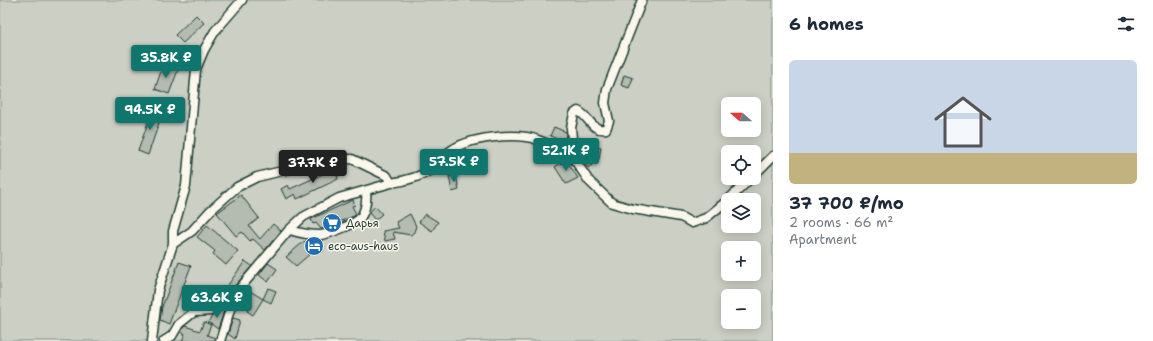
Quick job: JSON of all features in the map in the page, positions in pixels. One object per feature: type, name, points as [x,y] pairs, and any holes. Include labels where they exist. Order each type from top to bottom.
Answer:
[{"type":"street","points":[[152,341],[158,290],[173,244],[173,231],[186,186],[196,69],[204,50],[215,31],[242,0]]},
{"type":"street","points":[[642,0],[607,89],[605,103],[609,124],[606,129],[600,129],[590,123],[583,114],[578,112],[574,114],[571,128],[574,159],[581,172],[598,190],[612,203],[620,206],[667,214],[692,223],[706,218],[721,206]]},
{"type":"street","points":[[164,341],[172,336],[179,324],[194,312],[211,311],[235,294],[303,217],[338,198],[392,183],[405,181],[435,167],[449,152],[464,143],[490,138],[526,136],[538,140],[574,159]]},
{"type":"street","points":[[761,168],[773,156]]},
{"type":"street","points":[[173,244],[192,231],[210,211],[237,187],[257,177],[323,162],[352,159],[387,176],[392,183]]},
{"type":"street","points":[[735,193],[744,185]]},
{"type":"street","points":[[290,230],[299,233],[322,235],[352,224],[360,219],[367,203],[366,190]]},
{"type":"street","points":[[220,341],[235,294]]},
{"type":"shaded area","points":[[0,0],[773,0],[773,341],[0,341]]},
{"type":"building","points":[[196,15],[204,23],[183,43],[175,35]]},
{"type":"building","points":[[163,65],[178,70],[169,94],[155,89]]},
{"type":"building","points":[[624,75],[633,78],[629,88],[621,85]]},
{"type":"building","points":[[153,108],[163,111],[148,155],[138,151]]},
{"type":"building","points":[[554,127],[566,132],[565,142],[550,136]]},
{"type":"building","points":[[592,144],[601,147],[599,159],[588,168],[579,155]]},
{"type":"building","points":[[566,160],[578,178],[566,184],[555,167]]},
{"type":"building","points":[[340,165],[344,174],[337,176],[338,179],[297,199],[295,194],[286,199],[281,189],[288,185],[290,189],[334,169],[333,166]]},
{"type":"building","points":[[456,175],[459,190],[452,192],[449,176]]},
{"type":"building","points":[[241,195],[259,218],[249,226],[260,239],[273,224],[281,231],[265,250],[253,239],[250,241],[242,232],[236,236],[217,213]]},
{"type":"building","points":[[353,200],[355,205],[352,206],[356,214],[354,216],[321,229],[316,223],[313,224],[311,219]]},
{"type":"building","points":[[375,206],[382,214],[375,220],[369,213]]},
{"type":"building","points":[[410,214],[416,226],[414,232],[411,235],[393,232],[395,239],[385,241],[383,231],[399,228],[396,222]]},
{"type":"building","points":[[425,214],[438,222],[432,231],[419,222]]},
{"type":"building","points":[[207,225],[238,251],[226,265],[213,254],[215,251],[197,237]]},
{"type":"building","points":[[321,240],[323,251],[311,253],[296,266],[286,257],[303,242]]},
{"type":"building","points":[[245,261],[252,266],[232,289],[228,285]]},
{"type":"building","points":[[179,262],[191,266],[169,324],[160,320],[162,307]]},
{"type":"building","points":[[268,263],[277,269],[268,282],[259,275]]},
{"type":"building","points":[[268,288],[276,291],[271,303],[263,299]]},
{"type":"building","points":[[211,290],[218,295],[210,305],[207,306],[202,302]]},
{"type":"building","points":[[250,291],[263,299],[253,315],[247,311],[251,305],[244,300]]},
{"type":"building","points":[[225,308],[218,329],[208,322],[212,316]]},
{"type":"building","points":[[233,318],[240,320],[235,339],[228,334]]},
{"type":"building","points":[[204,322],[211,325],[207,335],[215,338],[215,341],[182,341],[185,334],[181,332],[185,326],[200,331]]},
{"type":"place","name":"Дарья","points":[[332,223]]},
{"type":"place","name":"eco-aus-haus","points":[[314,246]]}]
